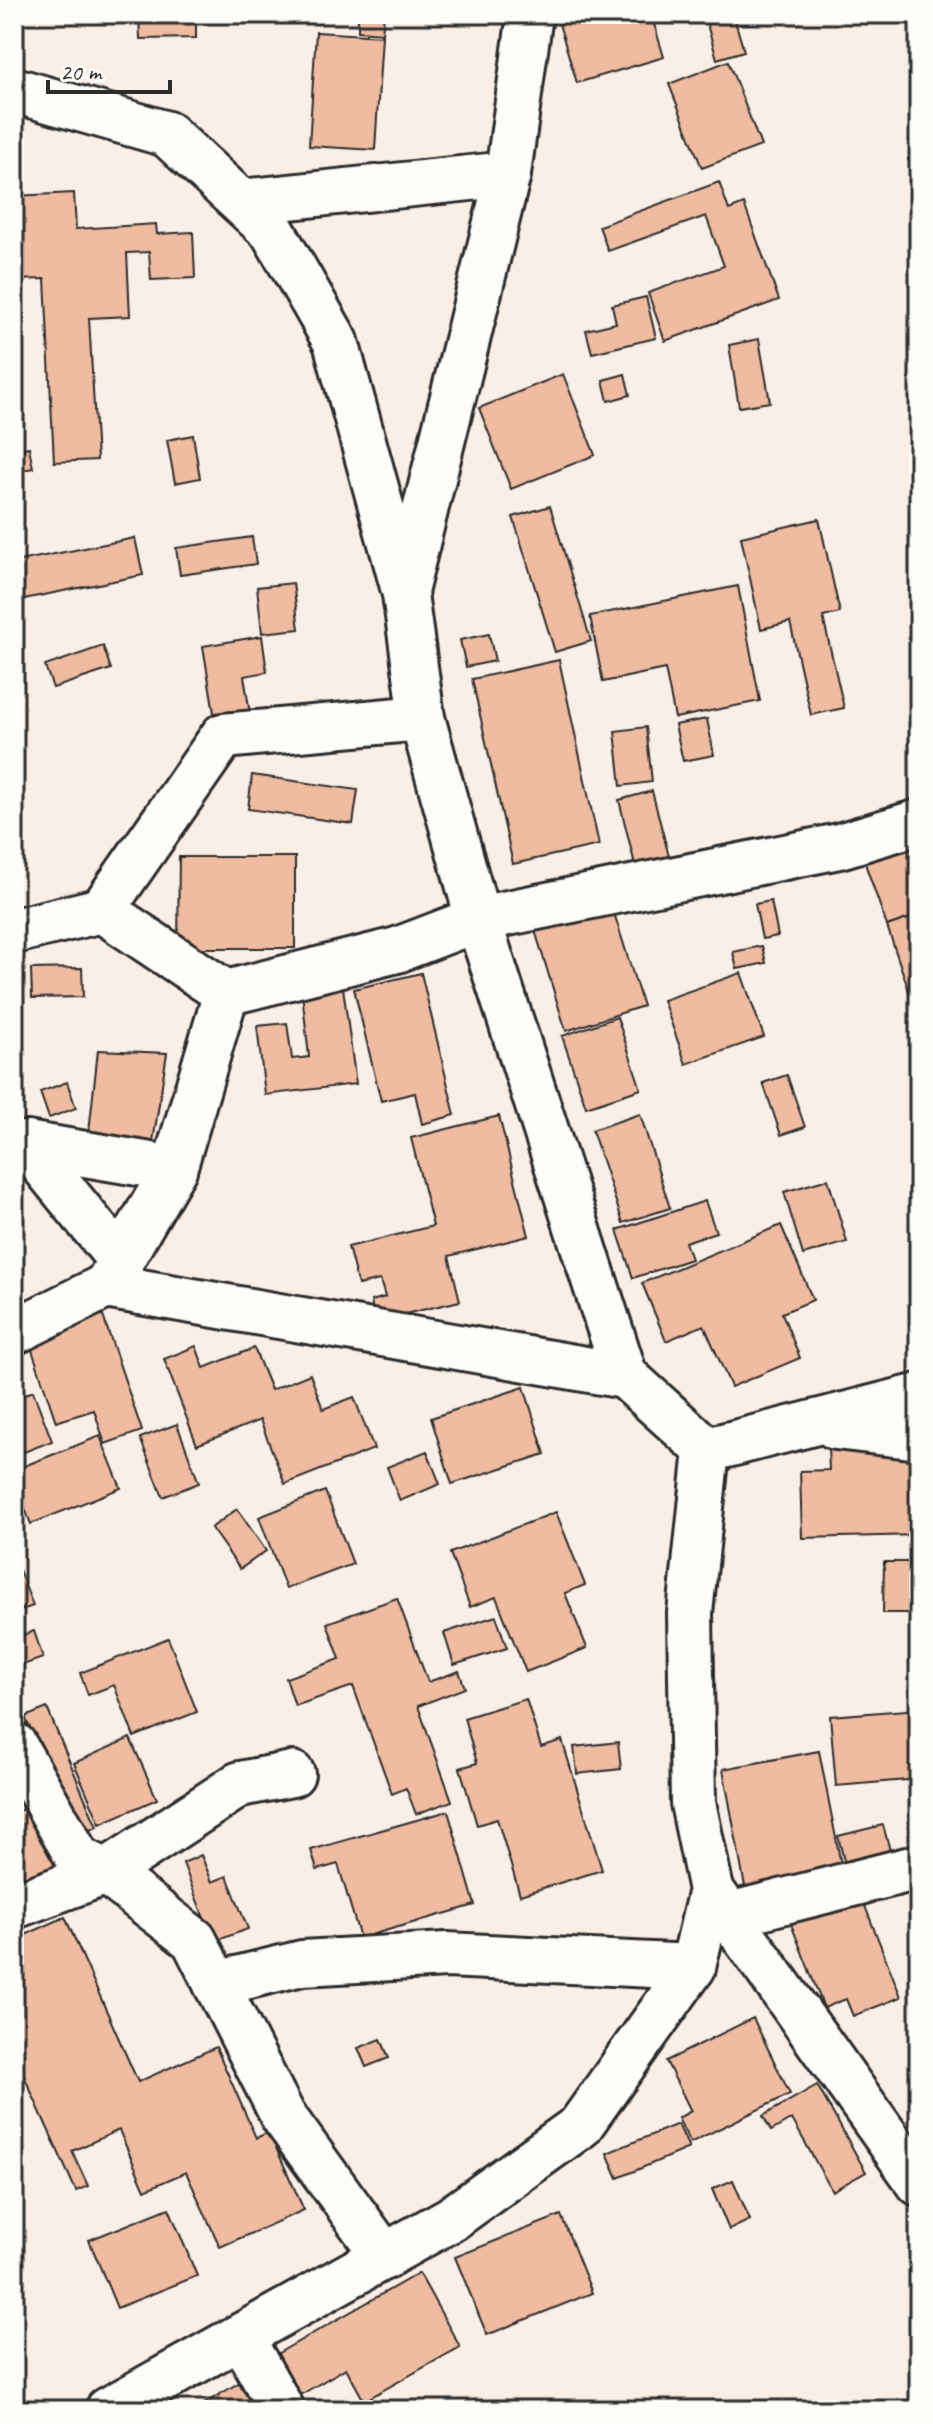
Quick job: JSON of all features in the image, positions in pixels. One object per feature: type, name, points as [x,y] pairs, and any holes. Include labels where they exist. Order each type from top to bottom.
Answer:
[{"type":"street","points":[[405,594],[508,174],[530,14]]},
{"type":"street","points":[[14,90],[167,134],[273,232],[336,342],[405,594],[422,718],[478,919],[625,1376],[707,1450]]},
{"type":"street","points":[[241,202],[508,174]]},
{"type":"street","points":[[14,931],[102,910],[223,736],[422,718]]},
{"type":"street","points":[[102,910],[226,993],[397,950],[478,919],[839,846],[919,822]]},
{"type":"street","points":[[14,1332],[114,1273],[174,1169],[226,993]]},
{"type":"street","points":[[20,1145],[114,1273],[625,1376]]},
{"type":"street","points":[[20,1145],[174,1169]]},
{"type":"street","points":[[707,1450],[919,1396]]},
{"type":"street","points":[[810,1423],[919,1437]]},
{"type":"street","points":[[707,1450],[690,1613],[693,1803],[720,1903],[919,2183]]},
{"type":"street","points":[[14,1745],[78,1858],[106,1872],[194,1940],[283,2116],[385,2257]]},
{"type":"street","points":[[14,1906],[106,1872],[240,1784],[292,1774]]},
{"type":"street","points":[[720,1903],[919,1867]]},
{"type":"street","points":[[108,2410],[451,2219],[580,2126],[693,1967],[720,1903]]},
{"type":"street","points":[[216,1984],[302,1963],[447,1955],[693,1967]]},
{"type":"street","points":[[241,2337],[282,2410]]},
{"type":"building","points":[[139,14],[196,14],[196,38],[140,39]]},
{"type":"building","points":[[358,14],[384,14],[382,33],[358,31]]},
{"type":"building","points":[[556,14],[651,14],[664,57],[577,83]]},
{"type":"building","points":[[704,14],[733,14],[744,51],[717,59]]},
{"type":"building","points":[[316,32],[382,36],[375,150],[309,146]]},
{"type":"building","points":[[728,61],[761,146],[702,168],[669,84]]},
{"type":"building","points":[[919,155],[919,185],[908,159]]},
{"type":"building","points":[[719,182],[729,210],[744,204],[779,300],[665,341],[648,293],[724,266],[706,216],[608,251],[599,226]]},
{"type":"building","points":[[74,193],[76,229],[156,224],[157,234],[193,232],[195,278],[151,280],[149,252],[127,253],[130,316],[89,318],[97,460],[54,462],[45,279],[14,280],[14,196]]},
{"type":"building","points":[[646,297],[656,338],[592,353],[586,330],[616,323],[612,305]]},
{"type":"building","points":[[759,339],[770,402],[739,407],[729,345]]},
{"type":"building","points":[[563,374],[595,455],[511,489],[479,408]]},
{"type":"building","points":[[625,374],[630,395],[608,401],[603,380]]},
{"type":"building","points":[[193,435],[200,478],[175,483],[167,440]]},
{"type":"building","points":[[29,447],[33,468],[14,472],[14,450]]},
{"type":"building","points":[[550,506],[591,641],[555,652],[513,517]]},
{"type":"building","points":[[819,519],[840,613],[823,617],[844,708],[811,715],[790,622],[761,629],[741,537]]},
{"type":"building","points":[[252,537],[256,564],[180,575],[176,548]]},
{"type":"building","points":[[135,538],[143,575],[14,601],[14,562]]},
{"type":"building","points":[[293,583],[299,629],[262,633],[257,587]]},
{"type":"building","points":[[738,586],[760,701],[675,718],[665,669],[603,682],[590,616]]},
{"type":"building","points":[[489,634],[495,661],[466,667],[460,640]]},
{"type":"building","points":[[262,636],[267,672],[244,676],[252,726],[217,731],[203,646]]},
{"type":"building","points":[[103,646],[111,669],[53,688],[45,666]]},
{"type":"building","points":[[559,660],[599,845],[513,864],[472,679]]},
{"type":"building","points":[[707,719],[714,755],[683,761],[675,725]]},
{"type":"building","points":[[646,727],[652,782],[621,786],[615,731]]},
{"type":"building","points":[[252,775],[358,790],[353,824],[248,809]]},
{"type":"building","points":[[652,791],[674,876],[640,885],[619,800]]},
{"type":"building","points":[[919,829],[919,915],[887,926],[860,849]]},
{"type":"building","points":[[179,857],[295,857],[295,948],[178,948]]},
{"type":"building","points":[[610,900],[643,1006],[566,1031],[533,924]]},
{"type":"building","points":[[771,901],[778,936],[762,939],[755,904]]},
{"type":"building","points":[[919,915],[919,995],[911,997],[887,926]]},
{"type":"building","points":[[762,946],[766,963],[737,969],[733,952]]},
{"type":"building","points":[[14,958],[24,1021],[14,1023]]},
{"type":"building","points":[[82,968],[83,997],[32,998],[31,969]]},
{"type":"building","points":[[421,973],[455,1115],[422,1124],[415,1093],[381,1101],[354,989]]},
{"type":"building","points":[[741,973],[764,1037],[686,1064],[663,1000]]},
{"type":"building","points":[[343,987],[356,1084],[265,1095],[257,1026],[287,1023],[292,1059],[309,1057],[302,993]]},
{"type":"building","points":[[617,1017],[641,1089],[586,1107],[562,1036]]},
{"type":"building","points":[[98,1050],[167,1053],[153,1142],[89,1132]]},
{"type":"building","points":[[787,1075],[805,1127],[781,1135],[763,1083]]},
{"type":"building","points":[[67,1082],[76,1108],[49,1118],[40,1092]]},
{"type":"building","points":[[640,1114],[670,1208],[623,1223],[592,1130]]},
{"type":"building","points":[[499,1116],[529,1236],[449,1256],[460,1301],[375,1321],[371,1301],[385,1297],[380,1280],[358,1285],[348,1247],[433,1226],[411,1138]]},
{"type":"building","points":[[828,1179],[847,1242],[803,1255],[784,1192]]},
{"type":"building","points":[[705,1201],[716,1232],[685,1242],[691,1259],[633,1278],[617,1230]]},
{"type":"building","points":[[781,1225],[813,1300],[782,1313],[800,1358],[731,1387],[704,1325],[666,1341],[642,1283]]},
{"type":"building","points":[[102,1313],[142,1431],[105,1444],[94,1410],[56,1422],[28,1338]]},
{"type":"building","points":[[196,1346],[204,1368],[254,1348],[271,1390],[310,1374],[323,1409],[354,1397],[374,1449],[285,1484],[260,1420],[197,1445],[164,1359]]},
{"type":"building","points":[[524,1387],[545,1454],[452,1484],[431,1418]]},
{"type":"building","points":[[33,1391],[52,1441],[14,1456],[14,1399]]},
{"type":"building","points":[[177,1424],[199,1483],[163,1497],[140,1438]]},
{"type":"building","points":[[100,1436],[121,1488],[31,1524],[14,1481],[14,1470]]},
{"type":"building","points":[[919,1442],[919,1535],[802,1538],[800,1471],[829,1470],[828,1445]]},
{"type":"building","points":[[427,1451],[440,1484],[400,1501],[387,1467]]},
{"type":"building","points":[[325,1491],[353,1564],[286,1589],[259,1517]]},
{"type":"building","points":[[237,1509],[266,1551],[240,1569],[211,1528]]},
{"type":"building","points":[[556,1512],[585,1585],[565,1593],[587,1648],[526,1672],[496,1597],[470,1607],[450,1553]]},
{"type":"building","points":[[14,1557],[33,1606],[14,1613]]},
{"type":"building","points":[[884,1562],[913,1562],[912,1613],[883,1613]]},
{"type":"building","points":[[397,1598],[428,1682],[459,1671],[465,1688],[418,1706],[452,1801],[416,1814],[406,1788],[392,1794],[353,1686],[295,1706],[286,1678],[340,1659],[327,1623]]},
{"type":"building","points":[[496,1616],[507,1648],[454,1665],[444,1633]]},
{"type":"building","points":[[34,1631],[43,1658],[14,1668],[14,1638]]},
{"type":"building","points":[[168,1638],[197,1712],[134,1737],[114,1685],[88,1695],[80,1673]]},
{"type":"building","points":[[526,1699],[541,1747],[562,1740],[602,1870],[520,1895],[497,1819],[477,1825],[460,1768],[477,1763],[464,1718]]},
{"type":"building","points":[[47,1708],[97,1827],[75,1837],[25,1717]]},
{"type":"building","points":[[919,1709],[919,1779],[836,1786],[830,1716]]},
{"type":"building","points":[[130,1738],[157,1799],[100,1824],[74,1763]]},
{"type":"building","points":[[618,1742],[621,1769],[577,1774],[574,1747]]},
{"type":"building","points":[[819,1751],[842,1869],[745,1887],[723,1769]]},
{"type":"building","points":[[44,1802],[70,1879],[26,1893],[14,1858],[14,1812]]},
{"type":"building","points":[[448,1811],[475,1905],[360,1938],[338,1864],[317,1870],[311,1850]]},
{"type":"building","points":[[883,1825],[892,1858],[846,1869],[838,1836]]},
{"type":"building","points":[[201,1855],[212,1882],[227,1876],[248,1929],[213,1942],[183,1863]]},
{"type":"building","points":[[861,1896],[901,1997],[853,2016],[846,1999],[824,2008],[791,1924]]},
{"type":"building","points":[[65,1917],[138,2082],[216,2047],[256,2138],[269,2132],[304,2210],[220,2247],[186,2172],[145,2190],[119,2130],[72,2151],[88,2186],[76,2191],[14,2054],[14,1940]]},
{"type":"building","points":[[753,2018],[790,2094],[690,2143],[678,2118],[691,2111],[666,2061]]},
{"type":"building","points":[[381,2039],[389,2058],[366,2067],[358,2048]]},
{"type":"building","points":[[817,2085],[866,2172],[832,2191],[792,2119],[771,2131],[763,2116]]},
{"type":"building","points":[[678,2124],[689,2148],[618,2178],[607,2153]]},
{"type":"building","points":[[733,2180],[750,2220],[729,2230],[712,2189]]},
{"type":"building","points":[[169,2208],[197,2276],[117,2308],[89,2240]]},
{"type":"building","points":[[561,2215],[592,2293],[487,2335],[455,2257]]},
{"type":"building","points":[[419,2273],[460,2347],[364,2401],[346,2368],[297,2397],[273,2356]]},
{"type":"building","points":[[250,2376],[270,2410],[194,2410]]}]
